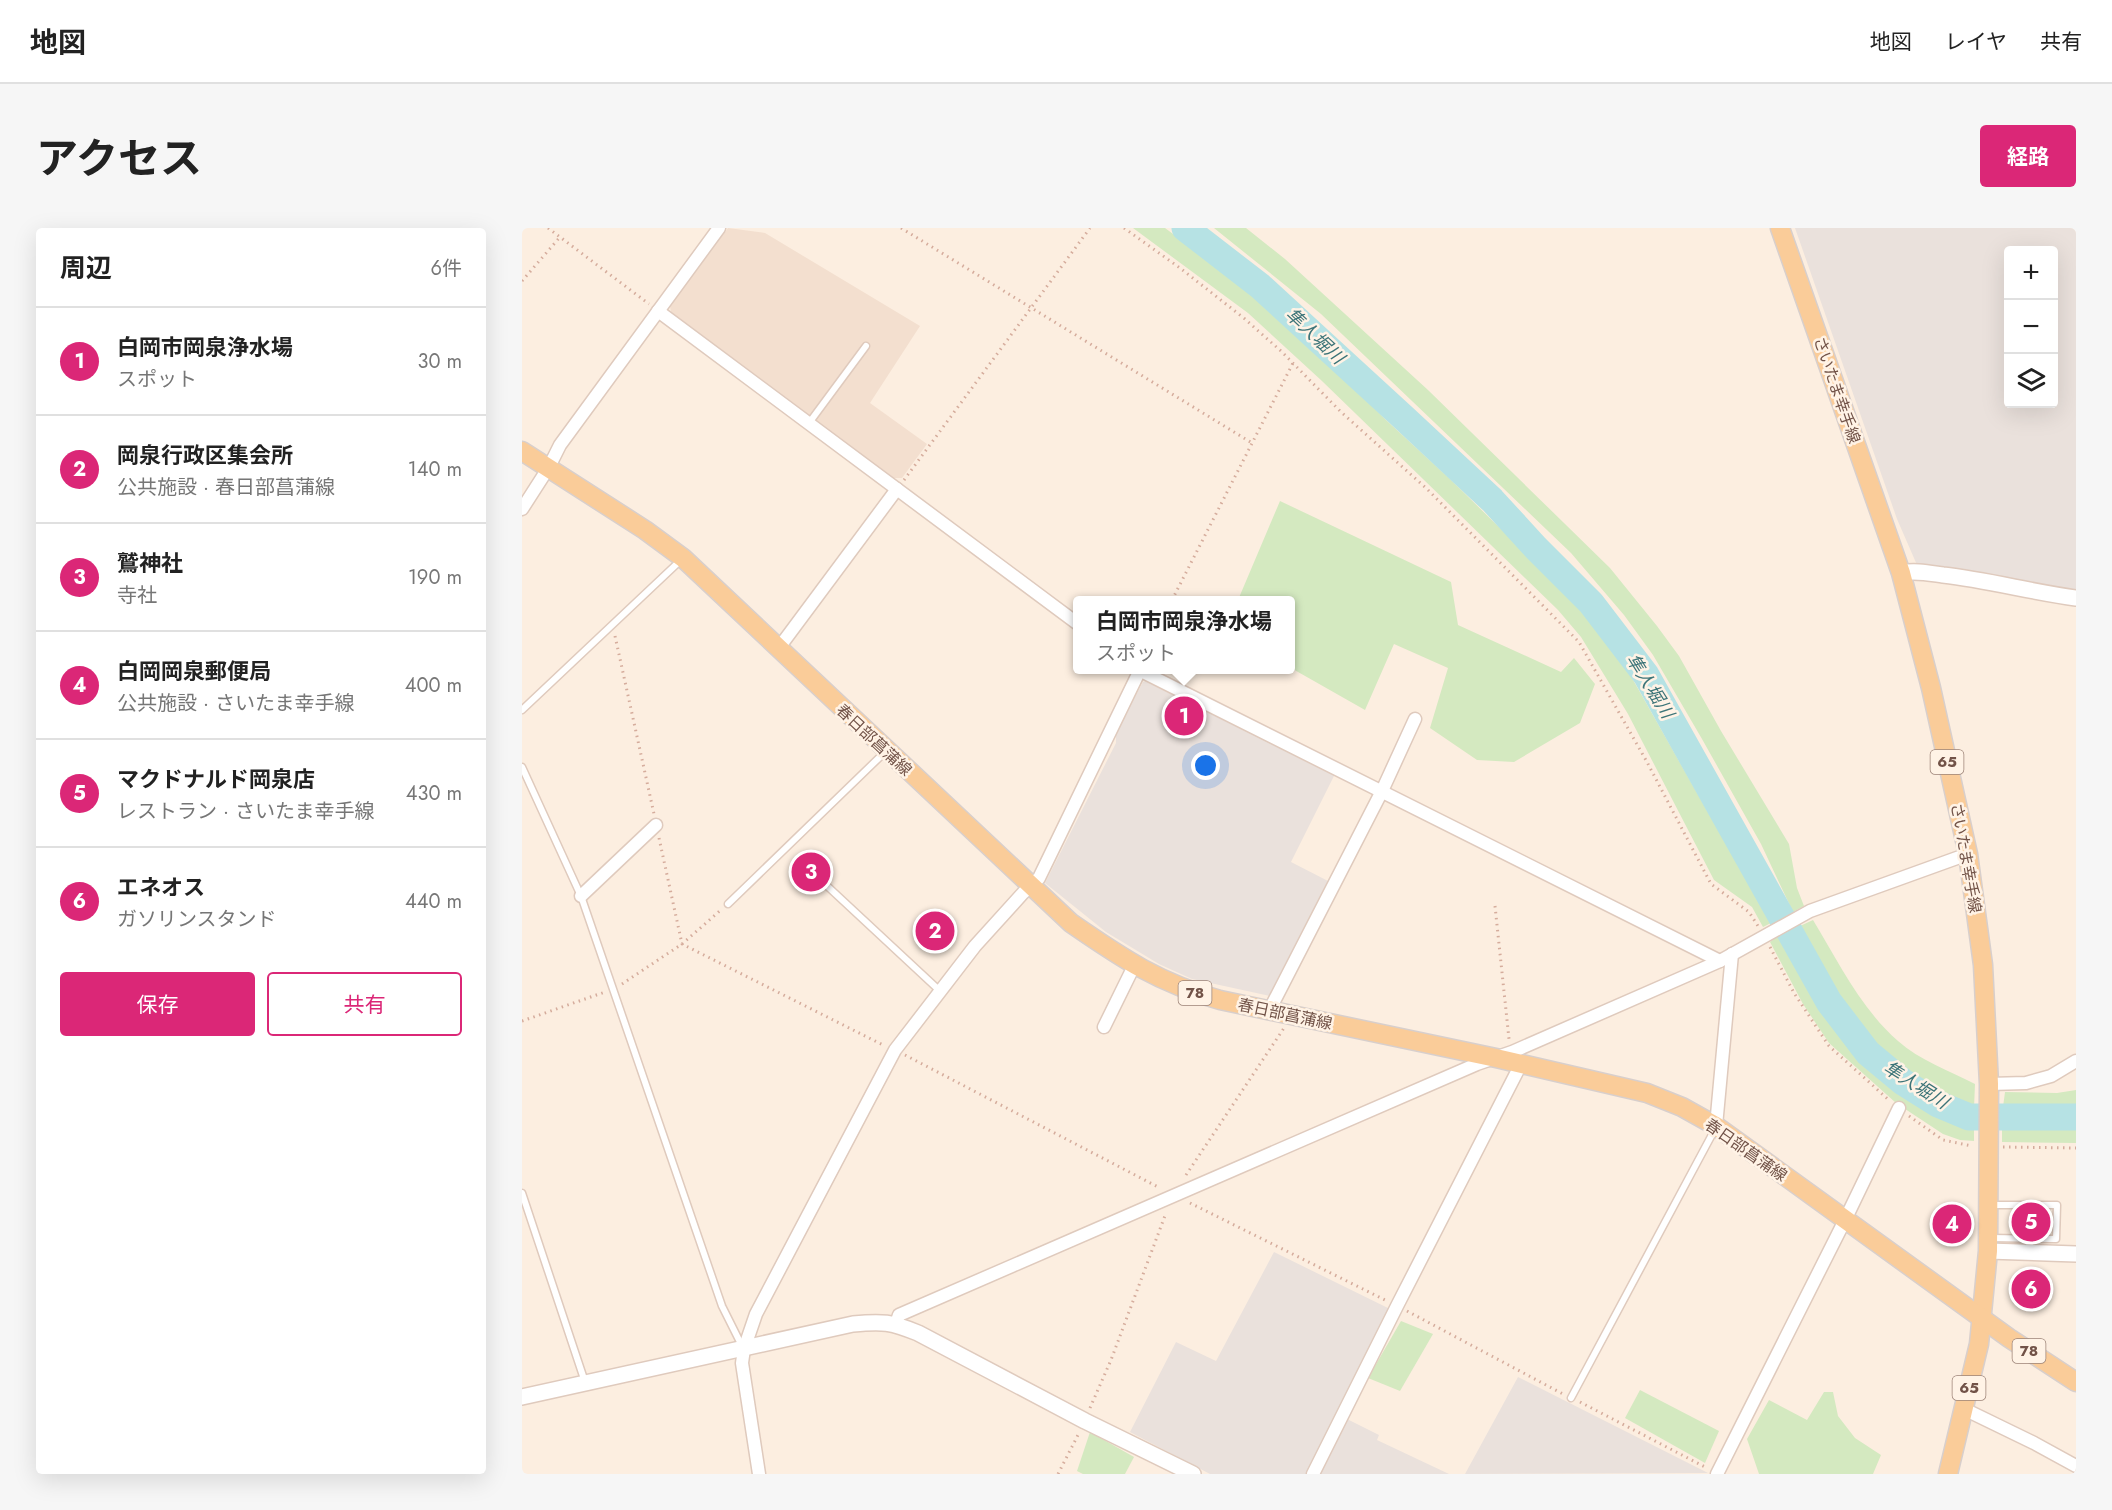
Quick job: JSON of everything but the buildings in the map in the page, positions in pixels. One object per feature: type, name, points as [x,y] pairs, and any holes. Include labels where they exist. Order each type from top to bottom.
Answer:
[{"type":"main road","name":"さいたま幸手線","points":[[1780,228],[1901,573],[1931,688],[1968,854],[1983,965],[1989,1084],[1988,1245],[1979,1344],[1948,1474]]},
{"type":"main road","name":"春日部菖蒲線","points":[[522,451],[645,530],[683,558],[1071,923],[1134,966],[1191,992],[1292,1016],[1510,1058],[1647,1094],[1682,1107],[1716,1126],[1982,1319],[2076,1382]]},
{"type":"street","points":[[522,509],[549,467],[560,444],[719,228]]},
{"type":"street","points":[[658,311],[1073,621]]},
{"type":"street","points":[[778,649],[897,489]]},
{"type":"street","points":[[1901,573],[1911,571],[1965,578],[2076,598]]},
{"type":"street","points":[[759,1474],[742,1363],[744,1349],[756,1314],[895,1050],[975,946],[1039,878],[1138,674]]},
{"type":"street","points":[[1148,674],[1720,961]]},
{"type":"street","points":[[1269,1011],[1382,791],[1415,719]]},
{"type":"street","points":[[581,896],[656,825]]},
{"type":"street","points":[[896,1324],[899,1315],[1173,1195],[1477,1064],[1510,1058],[1720,961],[1810,911],[1968,854]]},
{"type":"street","points":[[1716,1126],[1732,954]]},
{"type":"street","points":[[1104,1027],[1134,966]]},
{"type":"street","points":[[1313,1474],[1397,1306],[1510,1058]]},
{"type":"street","points":[[1989,1084],[2026,1083],[2051,1076],[2076,1061]]},
{"type":"street","points":[[1718,1474],[1899,1108]]},
{"type":"street","points":[[1988,1245],[2076,1254]]},
{"type":"street","points":[[522,1397],[854,1324],[883,1321],[918,1333],[1193,1474]]},
{"type":"street","points":[[1964,1409],[2076,1466]]},
{"type":"lane","points":[[808,423],[866,346]]},
{"type":"lane","points":[[522,710],[683,558]]},
{"type":"lane","points":[[728,904],[886,751]]},
{"type":"lane","points":[[522,767],[581,896],[722,1306],[744,1349]]},
{"type":"lane","points":[[825,885],[940,991]]},
{"type":"lane","points":[[1571,1398],[1707,1147],[1716,1126]]},
{"type":"lane","points":[[522,1193],[585,1382]]},
{"type":"lane","points":[[1988,1205],[2057,1205],[2056,1239],[1988,1245]]},
{"type":"path","points":[[548,228],[658,311]]},
{"type":"path","points":[[901,228],[1252,442]]},
{"type":"path","points":[[897,489],[1090,228]]},
{"type":"path","points":[[1125,228],[1245,319],[1427,489],[1579,642],[1647,762],[1711,884],[1749,912],[1794,993],[1828,1046],[1899,1108],[1943,1140],[1970,1146],[2076,1148]]},
{"type":"path","points":[[522,281],[560,237]]},
{"type":"path","points":[[1174,596],[1293,363]]},
{"type":"path","points":[[610,627],[615,633],[682,944]]},
{"type":"path","points":[[522,1021],[614,989],[682,944],[728,904]]},
{"type":"path","points":[[1496,906],[1510,1058]]},
{"type":"path","points":[[682,944],[895,1050],[1173,1195],[1397,1306],[1718,1474]]},
{"type":"path","points":[[1058,1474],[1111,1360],[1173,1195],[1292,1016]]},
{"type":"shaded area","points":[[728,228],[765,233],[920,326],[870,403],[927,444],[902,478],[893,478],[671,313],[670,306]]},
{"type":"shaded area","points":[[1795,228],[2076,228],[2076,590],[1982,573],[1917,565],[1897,519]]},
{"type":"shaded area","points":[[1149,680],[1335,774],[1291,862],[1330,882],[1270,996],[1192,979],[1159,964],[1106,932],[1045,883],[1116,743],[1116,732],[1143,682]]},
{"type":"shaded area","points":[[1274,1252],[1392,1310],[1337,1414],[1379,1435],[1377,1440],[1449,1474],[1210,1474],[1130,1432],[1176,1342],[1216,1361]]},
{"type":"shaded area","points":[[1518,1377],[1708,1473],[1465,1474]]},
{"type":"green space","points":[[1133,228],[1165,228],[1259,298],[1333,366],[1561,588],[1602,635],[1628,671],[1709,814],[1775,921],[1763,927],[1752,907],[1714,880],[1628,714],[1581,637],[1558,610],[1322,381],[1248,313]]},
{"type":"green space","points":[[1214,228],[1246,228],[1285,259],[1428,390],[1610,568],[1679,656],[1789,844],[1797,888],[1804,906],[1793,912],[1761,844],[1653,655],[1624,615],[1571,553],[1321,314]]},
{"type":"green space","points":[[1280,501],[1451,582],[1458,625],[1561,672],[1574,658],[1595,684],[1580,723],[1514,762],[1477,760],[1430,728],[1448,668],[1394,644],[1365,710],[1295,670],[1295,596],[1240,596]]},
{"type":"green space","points":[[1813,920],[1861,999],[1885,1028],[1915,1054],[1975,1084],[1974,1108],[1960,1106],[1935,1094],[1873,1048],[1822,976],[1811,944],[1800,926]]},
{"type":"green space","points":[[1781,934],[1825,1005],[1857,1047],[1896,1084],[1920,1101],[1952,1118],[1974,1125],[1974,1141],[1960,1140],[1943,1134],[1896,1103],[1829,1043],[1803,1004],[1770,942]]},
{"type":"green space","points":[[2076,1090],[2076,1106],[2003,1107],[2005,1092],[2057,1093]]},
{"type":"green space","points":[[2002,1126],[2076,1128],[2076,1143],[2002,1142]]},
{"type":"green space","points":[[1401,1321],[1433,1334],[1400,1391],[1368,1378]]},
{"type":"green space","points":[[1640,1390],[1719,1431],[1705,1463],[1625,1418]]},
{"type":"green space","points":[[1824,1392],[1833,1392],[1838,1416],[1855,1438],[1881,1455],[1873,1474],[1759,1474],[1747,1439],[1769,1400],[1807,1420]]},
{"type":"green space","points":[[1090,1432],[1134,1457],[1125,1474],[1083,1474],[1077,1471]]},
{"type":"waterway","name":"隼人堀川","points":[[1185,228],[1260,286],[1404,418],[1492,500],[1591,603],[1646,675],[1829,1002],[1868,1053],[1903,1082],[1938,1104],[1969,1117],[2076,1117]]},
{"type":"place","name":"白岡市岡泉浄水場","points":[[1184,716]]},
{"type":"place","name":"鷲神社","points":[[811,872]]},
{"type":"place","name":"岡泉行政区集会所","points":[[935,931]]},
{"type":"place","name":"マクドナルド岡泉店","points":[[2031,1222]]},
{"type":"place","name":"白岡岡泉郵便局","points":[[1952,1224]]},
{"type":"place","name":"エネオス","points":[[2031,1289]]}]
